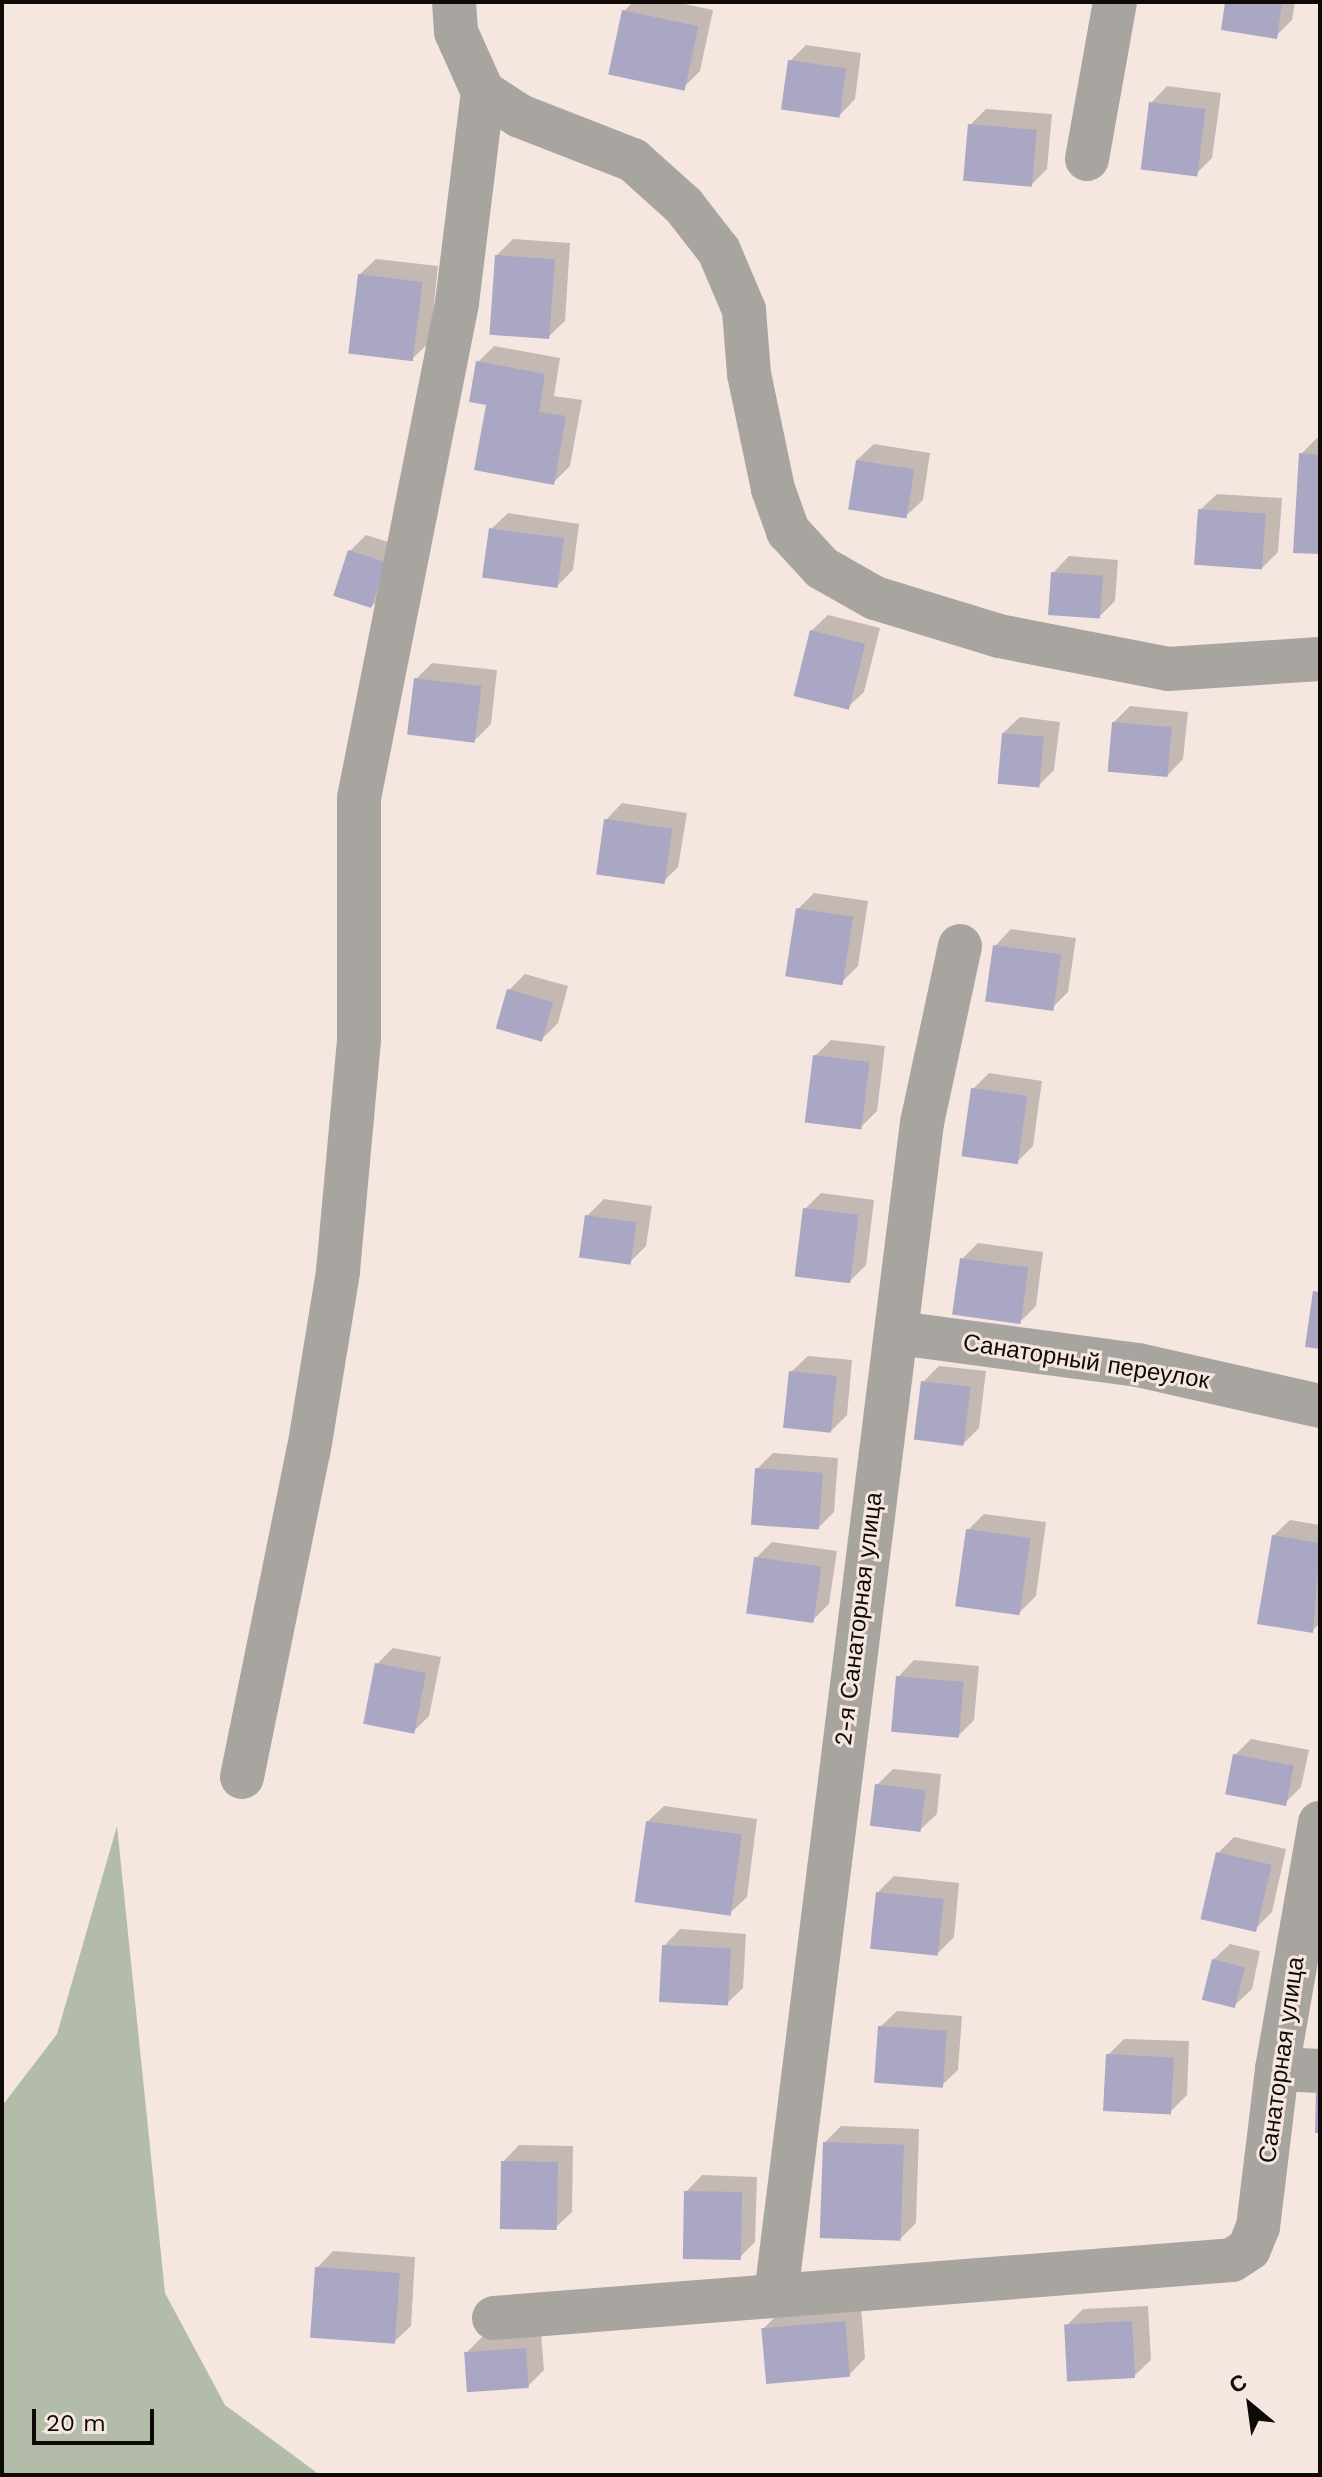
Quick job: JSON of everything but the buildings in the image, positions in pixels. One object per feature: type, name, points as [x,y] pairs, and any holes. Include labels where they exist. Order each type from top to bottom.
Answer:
[{"type":"street","points":[[1087,159],[1115,2]]},
{"type":"street","points":[[242,1777],[309,1449],[338,1271],[359,1039],[359,798],[457,303],[483,92],[455,17]]},
{"type":"street","points":[[483,92],[520,116],[633,160],[684,206],[719,251],[744,310],[749,374],[773,489],[788,531],[822,568],[875,598],[999,636],[1168,669],[1320,659]]},
{"type":"street","name":"2-я Санаторная улица","points":[[776,2295],[922,1123],[960,946]]},
{"type":"street","name":"Санаторный переулок","points":[[898,1333],[1138,1365],[1320,1406]]},
{"type":"street","name":"Санаторная улица","points":[[776,2295],[1211,2265],[1249,2249],[1258,2227],[1277,2069],[1320,1823]]},
{"type":"street","points":[[1277,2069],[1320,2071]]},
{"type":"street","points":[[494,2318],[776,2295]]},
{"type":"green space","points":[[117,1826],[165,2293],[225,2405],[320,2475],[2,2475],[2,2106],[57,2034]]}]
